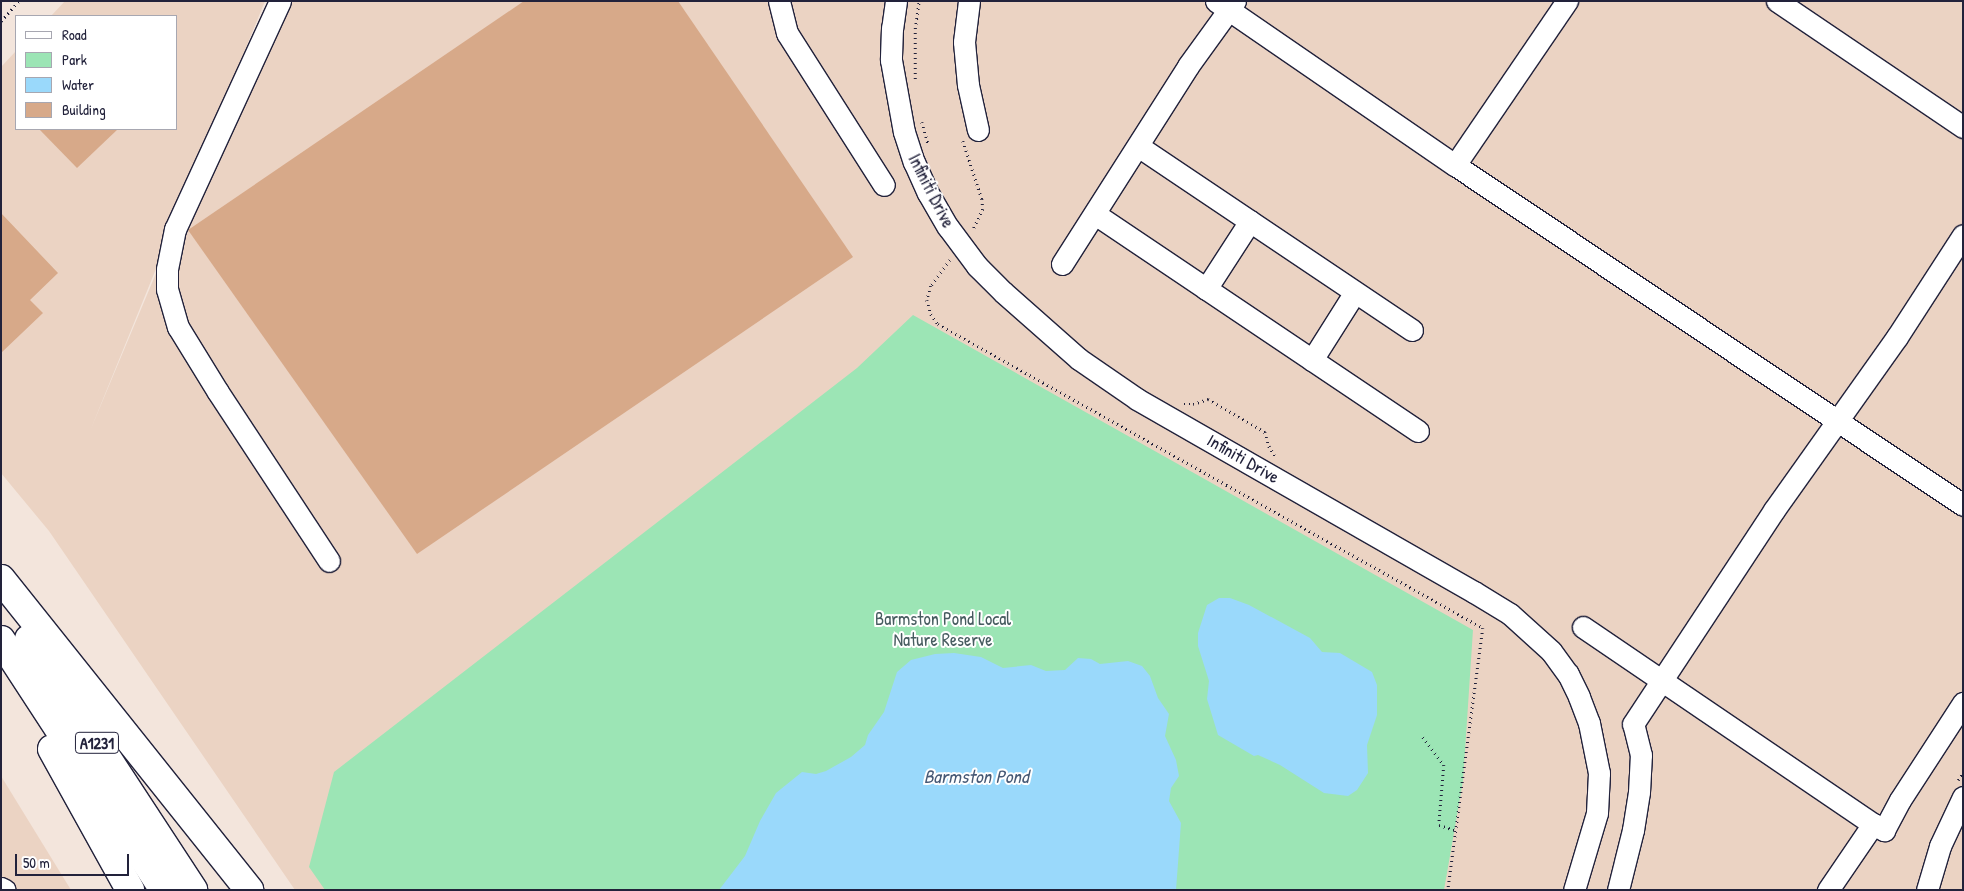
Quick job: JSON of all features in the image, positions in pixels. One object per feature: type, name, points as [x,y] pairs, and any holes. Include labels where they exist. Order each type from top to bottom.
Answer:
[{"type":"highway","points":[[1,579],[249,890]]},
{"type":"highway","name":"A1231","points":[[1,596],[193,890]]},
{"type":"highway","name":"A1231","points":[[1,640],[164,890]]},
{"type":"highway","name":"A1231","points":[[1,654],[130,890]]},
{"type":"street","points":[[280,1],[175,229],[167,269],[167,288],[178,326],[218,392],[329,561]]},
{"type":"street","points":[[779,1],[787,33],[884,185]]},
{"type":"street","name":"Infiniti Drive","points":[[896,1],[892,28],[891,60],[904,132],[914,162],[928,193],[948,227],[977,266],[1003,292],[1080,359],[1137,399],[1481,596],[1510,614],[1551,650],[1568,674],[1579,697],[1589,723],[1599,773],[1598,813],[1574,890]]},
{"type":"street","points":[[969,1],[964,42],[968,85],[978,130]]},
{"type":"street","points":[[1455,165],[1567,1]]},
{"type":"street","points":[[1777,1],[1963,127]]},
{"type":"street","points":[[1062,264],[1227,4],[1455,165],[1963,505]]},
{"type":"street","points":[[1138,146],[1412,330]]},
{"type":"street","points":[[1095,214],[1418,431]]},
{"type":"street","points":[[1206,289],[1250,221]]},
{"type":"street","points":[[1618,890],[1633,830],[1639,792],[1641,755],[1633,724],[1774,510],[1839,422],[1963,236]]},
{"type":"street","points":[[1312,360],[1355,292]]},
{"type":"street","points":[[1583,627],[1884,830],[1900,800],[1963,703]]},
{"type":"street","points":[[1927,890],[1940,846],[1963,797]]},
{"type":"street","points":[[1828,890],[1873,824]]},
{"type":"street","points":[[1,888],[5,890]]},
{"type":"path","points":[[1,21],[19,1]]},
{"type":"path","points":[[916,86],[915,29],[919,1]]},
{"type":"path","points":[[920,113],[930,149]]},
{"type":"path","points":[[967,223],[976,237]]},
{"type":"path","points":[[1175,402],[1194,404],[1208,399],[1265,432],[1269,446],[1278,460]]},
{"type":"path","points":[[1423,737],[1444,765],[1440,825],[1456,830]]},
{"type":"shaded area","points":[[65,1],[265,1],[90,431],[270,1],[1963,1],[1963,890],[295,890],[49,531],[1,473],[1,67],[15,52],[15,130],[178,130],[178,15],[52,15]]},
{"type":"shaded area","points":[[1,776],[71,890],[1,890]]},
{"type":"green space","name":"Barmston Pond Local Nature Reserve","points":[[913,315],[1473,630],[1463,781],[1444,890],[325,890],[309,867],[334,772],[857,368]]},
{"type":"water","points":[[1219,598],[1230,598],[1249,605],[1310,638],[1322,652],[1340,653],[1372,672],[1377,685],[1377,715],[1367,745],[1368,773],[1357,790],[1348,796],[1324,793],[1280,765],[1258,755],[1254,756],[1218,735],[1207,699],[1209,681],[1198,646],[1198,633],[1207,605]]},
{"type":"water","name":"Barmston Pond","points":[[954,653],[981,657],[1003,668],[1031,665],[1046,671],[1065,670],[1078,658],[1091,659],[1100,664],[1128,661],[1142,666],[1150,676],[1158,698],[1169,714],[1165,736],[1176,760],[1179,776],[1171,788],[1169,801],[1181,823],[1176,890],[719,890],[745,856],[760,821],[776,793],[802,772],[816,774],[826,771],[851,757],[865,745],[868,735],[884,712],[897,672],[911,660],[935,654]]},
{"type":"building","points":[[524,1],[678,1],[853,257],[417,554],[188,230]]},
{"type":"building","points":[[40,130],[117,130],[77,168]]},
{"type":"building","points":[[1,213],[58,273],[30,300],[43,313],[1,353]]}]
